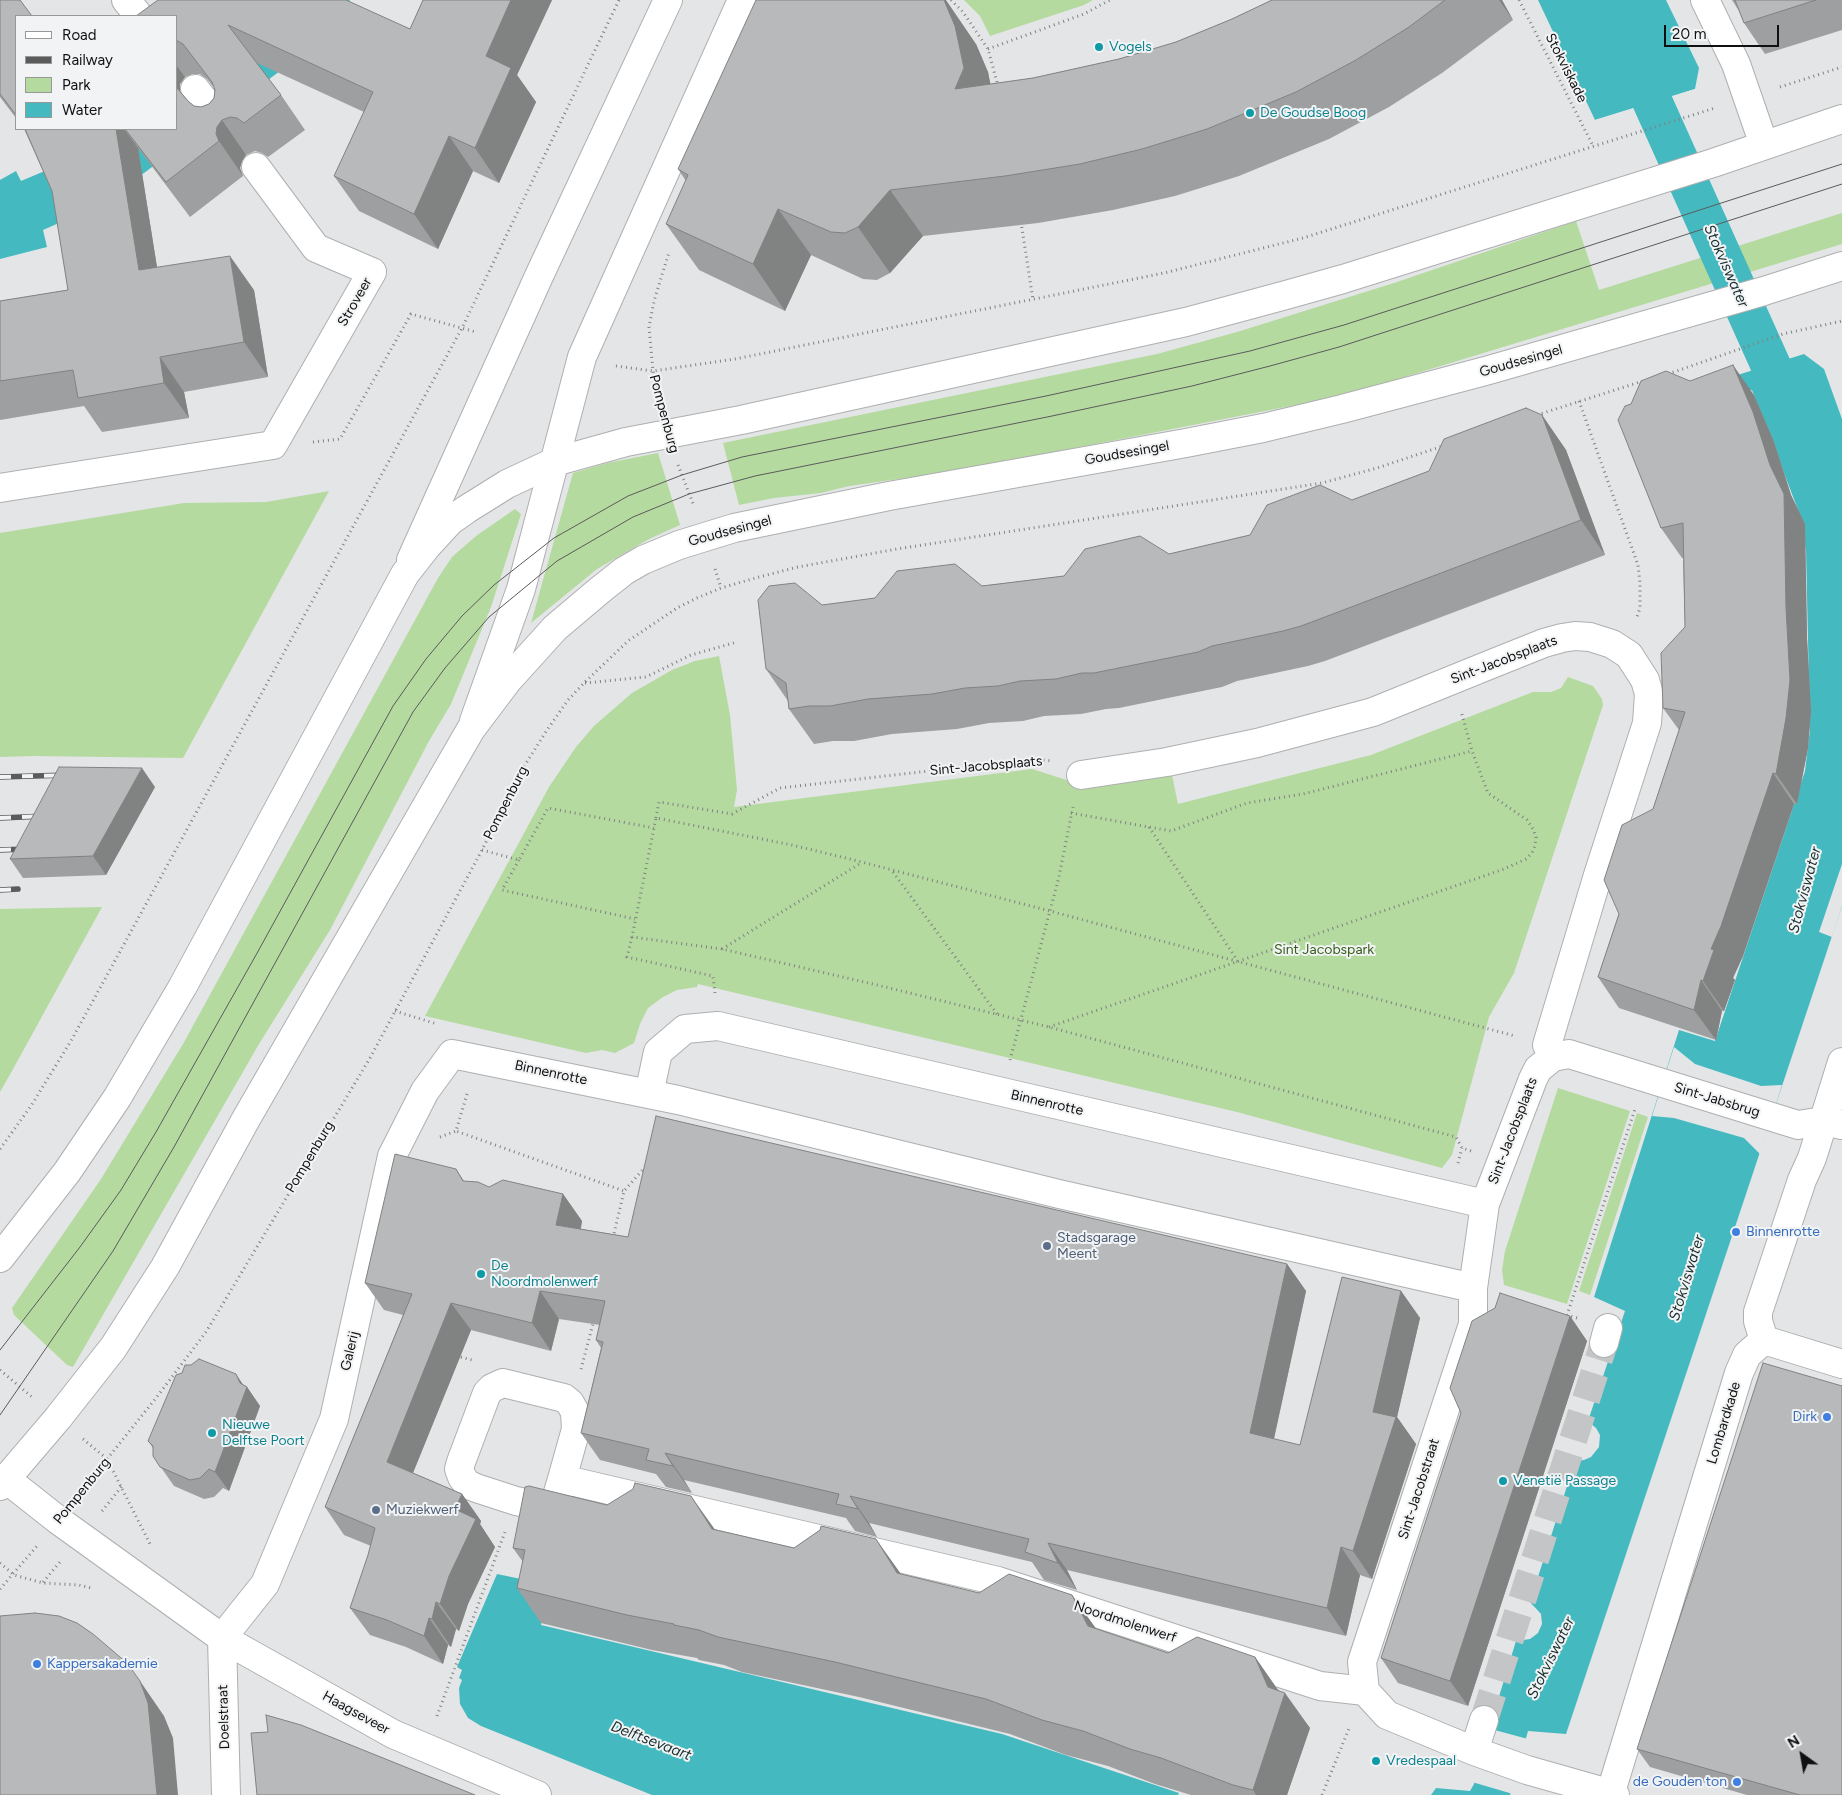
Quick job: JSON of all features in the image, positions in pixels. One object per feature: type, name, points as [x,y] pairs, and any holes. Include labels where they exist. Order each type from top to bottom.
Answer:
[{"type":"street","points":[[126,0],[138,15]]},
{"type":"street","points":[[0,1258],[68,1172],[117,1098],[182,986],[405,574],[539,276],[668,0]]},
{"type":"street","points":[[3,1482],[58,1418],[113,1348],[165,1267],[246,1119],[470,729],[521,589],[582,357],[742,0]]},
{"type":"street","points":[[1705,0],[1736,64],[1764,145]]},
{"type":"street","points":[[195,89],[224,126]]},
{"type":"street","points":[[405,574],[450,521],[507,484],[575,454],[666,433],[741,420],[1186,322],[1343,279],[1634,186],[1713,163],[1842,120]]},
{"type":"street","name":"Stroveer","points":[[256,167],[316,248],[372,272],[273,445]]},
{"type":"street","name":"Goudsesingel","points":[[470,729],[508,680],[555,628],[600,590],[624,571],[643,560],[705,536],[734,528],[889,496],[1263,428],[1489,370],[1764,291],[1842,266]]},
{"type":"street","points":[[0,488],[273,445]]},
{"type":"street","name":"Sint-Jacobsplaats","points":[[1081,775],[1166,762],[1257,743],[1373,712],[1544,643],[1568,637],[1590,637],[1603,640],[1623,650],[1638,667],[1645,680],[1649,694],[1648,723],[1598,875],[1550,1051],[1533,1079],[1485,1204],[1473,1288]]},
{"type":"street","name":"Binnenrotte","points":[[649,1094],[658,1052],[685,1029],[718,1026],[1485,1204]]},
{"type":"street","points":[[1550,1051],[1569,1054],[1654,1081]]},
{"type":"street","name":"Binnenrotte","points":[[452,1054],[649,1094],[1059,1194],[1473,1288]]},
{"type":"street","name":"Galerij","points":[[222,1638],[265,1584],[334,1419],[392,1156],[425,1091],[452,1054]]},
{"type":"street","points":[[1842,1062],[1833,1123],[1812,1158],[1802,1180],[1758,1312],[1758,1322],[1764,1340],[1842,1364]]},
{"type":"street","name":"Sint-Jabsbrug","points":[[1654,1081],[1798,1125],[1833,1123]]},
{"type":"street","name":"Sint-Jacobstraat","points":[[1365,1691],[1362,1662],[1473,1324],[1473,1288]]},
{"type":"street","name":"Lombardkade","points":[[1612,1795],[1739,1373],[1747,1355],[1764,1340]]},
{"type":"street","points":[[510,1384],[564,1398],[570,1403],[575,1412],[576,1429],[562,1480],[556,1499],[546,1507],[516,1501],[476,1488],[467,1484],[462,1477],[459,1469],[487,1393],[497,1385],[510,1384]]},
{"type":"street","name":"Noordmolenwerf","points":[[562,1480],[998,1581],[1320,1686],[1365,1691]]},
{"type":"street","name":"Haagseveer","points":[[3,1482],[222,1638],[393,1734],[537,1795]]},
{"type":"street","name":"Doelstraat","points":[[222,1638],[226,1795]]},
{"type":"street","points":[[1365,1691],[1387,1715],[1528,1770],[1612,1795]]},
{"type":"street","points":[[1476,1751],[1484,1720]]},
{"type":"path","points":[[0,1149],[31,1106],[72,1039],[462,328],[619,0]]},
{"type":"path","points":[[951,0],[963,12],[988,49],[1000,94]]},
{"type":"path","points":[[988,49],[1084,14],[1110,0]]},
{"type":"path","name":"Stokviskade","points":[[1520,0],[1593,146]]},
{"type":"path","points":[[1748,98],[1842,67]]},
{"type":"path","points":[[653,372],[735,359],[1164,273],[1304,238],[1693,115]]},
{"type":"path","points":[[1020,216],[1033,300]]},
{"type":"path","name":"Pompenburg","points":[[0,1589],[14,1575],[108,1459],[206,1332],[370,1058],[482,850],[520,774],[568,700],[628,641],[651,624],[683,605],[721,588],[705,536],[666,433],[653,372],[649,327],[654,301],[671,246]]},
{"type":"path","points":[[273,445],[340,439],[411,314],[462,328]]},
{"type":"path","points":[[1660,376],[1783,334],[1842,321]]},
{"type":"path","points":[[1533,416],[1651,379]]},
{"type":"path","points":[[1579,402],[1638,565],[1640,608],[1623,650]]},
{"type":"path","points":[[721,588],[798,567],[897,549],[1322,482],[1378,468],[1451,444]]},
{"type":"path","points":[[584,683],[646,677],[691,655],[737,642]]},
{"type":"path","points":[[1048,1027],[1504,869],[1526,859],[1532,853],[1535,846],[1536,837],[1533,829],[1527,820],[1488,792],[1472,751],[1453,679]]},
{"type":"path","points":[[1071,813],[1171,831],[1247,803],[1303,794],[1472,751]]},
{"type":"path","name":"Sint-Jacobsplaats","points":[[656,818],[659,802],[732,814],[780,788],[1034,759],[1066,763],[1081,775]]},
{"type":"path","points":[[1010,1058],[1022,1021],[1058,881],[1071,813],[1081,775]]},
{"type":"path","points":[[635,919],[502,890],[548,808],[654,828]]},
{"type":"path","points":[[700,973],[627,957],[656,818],[792,845],[862,862],[893,872],[1050,911],[1237,961],[1550,1051]]},
{"type":"path","points":[[1149,827],[1237,961]]},
{"type":"path","points":[[482,850],[518,860]]},
{"type":"path","points":[[722,949],[862,862]]},
{"type":"path","points":[[893,872],[998,1015]]},
{"type":"path","points":[[632,937],[722,949],[1048,1027],[1456,1137],[1462,1148],[1502,1161]]},
{"type":"path","points":[[395,1011],[422,1020]]},
{"type":"path","points":[[486,1060],[472,1072],[456,1132],[624,1191]]},
{"type":"path","points":[[1567,1315],[1654,1081]]},
{"type":"path","points":[[613,1238],[624,1191],[649,1162]]},
{"type":"path","points":[[1558,1312],[1606,1336]]},
{"type":"path","points":[[570,1403],[586,1352],[595,1314]]},
{"type":"path","points":[[454,1355],[472,1360],[497,1385]]},
{"type":"path","points":[[108,1459],[151,1545]]},
{"type":"path","points":[[425,1748],[516,1501]]},
{"type":"path","points":[[0,1563],[14,1575]]},
{"type":"path","points":[[1322,1795],[1365,1691]]},
{"type":"green space","points":[[964,0],[1093,0],[1084,5],[990,36],[980,16]]},
{"type":"green space","points":[[1842,213],[1842,244],[1342,396],[962,470],[849,486],[821,493],[774,498],[739,505],[723,443],[1157,354],[1237,332],[1394,283],[1576,221],[1599,290]]},
{"type":"green space","points":[[658,453],[680,525],[649,539],[597,569],[531,623],[573,473],[607,463]]},
{"type":"green space","points":[[329,491],[183,758],[0,757],[0,533],[184,503],[266,502]]},
{"type":"green space","points":[[515,509],[521,514],[491,607],[451,704],[429,741],[330,930],[259,1044],[73,1367],[67,1365],[14,1315],[12,1308],[101,1179],[183,1044],[438,578],[452,557],[476,536]]},
{"type":"green space","name":"Sint Jacobspark","points":[[719,656],[730,715],[737,790],[734,807],[1032,769],[1076,783],[1172,775],[1178,804],[1371,755],[1533,692],[1551,692],[1561,688],[1568,677],[1593,686],[1602,699],[1603,705],[1514,973],[1489,1017],[1452,1155],[1442,1168],[1237,1112],[698,984],[697,987],[677,990],[648,1008],[634,1043],[615,1053],[602,1050],[586,1053],[425,1016],[549,787],[576,747],[594,726],[632,693],[672,670],[695,661]]},
{"type":"green space","points":[[102,907],[12,1071],[0,1092],[0,909]]},
{"type":"green space","points":[[1558,1088],[1630,1111],[1567,1304],[1504,1285],[1502,1270],[1505,1251]]},
{"type":"green space","points":[[1637,1113],[1648,1117],[1590,1295],[1579,1291]]},
{"type":"water","points":[[281,0],[350,0],[296,67],[280,71],[140,176],[132,191],[43,230],[47,247],[0,259],[0,180],[16,171],[21,181],[111,143],[178,130],[178,115],[258,54]]},
{"type":"water","points":[[1538,0],[1666,0],[1699,68],[1695,89],[1595,120]]},
{"type":"water","points":[[1804,354],[1824,369],[1842,419],[1842,906],[1566,1734],[1528,1731],[1510,1795],[1431,1795],[1436,1788],[1470,1791],[1474,1784],[1516,1641],[1530,1639],[1538,1633],[1542,1624],[1541,1614],[1530,1602],[1575,1461],[1591,1457],[1599,1447],[1600,1435],[1596,1428],[1588,1421],[1625,1311],[1594,1297],[1679,1030],[1715,1041],[1805,771],[1810,730],[1806,550],[1797,507],[1752,390],[1713,404],[1706,385]]},
{"type":"water","name":"Delftsevaart","points":[[497,1574],[550,1585],[541,1625],[1002,1734],[1179,1793],[1178,1795],[652,1795],[481,1726],[468,1718],[460,1704],[459,1688],[462,1680],[459,1678],[462,1670],[457,1667]]},
{"type":"pier","points":[[1695,89],[1694,92],[1597,122],[1595,120]]},
{"type":"pier","points":[[1842,864],[1842,906],[1832,937],[1819,932]]},
{"type":"pier","points":[[1674,1047],[1695,1064],[1761,1086],[1782,1085],[1760,1154],[1744,1138],[1674,1118],[1652,1116]]},
{"type":"pier","points":[[1487,1728],[1528,1739],[1513,1794],[1472,1782]]},
{"type":"building","points":[[0,0],[20,0],[31,15],[15,15],[15,114],[0,94]]},
{"type":"building","points":[[158,0],[346,0],[410,29],[423,0],[511,0],[486,56],[511,68],[475,148],[449,136],[414,214],[334,176],[373,92],[228,25],[281,95],[244,123],[237,118],[230,117],[222,120],[217,127],[216,134],[219,141],[166,182],[126,130],[178,130],[178,89],[194,106],[201,107],[209,104],[214,98],[215,90],[212,82],[183,44],[178,41],[178,15],[137,15]]},
{"type":"building","points":[[756,0],[944,0],[955,26],[964,68],[955,89],[1033,78],[1119,59],[1176,42],[1272,0],[1445,0],[1409,27],[1356,60],[1296,92],[1207,129],[1142,149],[1080,164],[1005,176],[890,190],[858,227],[845,233],[831,232],[778,209],[753,264],[666,224],[688,175],[678,169]]},
{"type":"building","points":[[1735,0],[1816,0],[1744,23]]},
{"type":"building","points":[[25,130],[116,130],[139,270],[230,256],[244,342],[160,357],[164,383],[78,398],[73,370],[0,381],[0,301],[68,290],[52,191]]},
{"type":"building","points":[[1733,365],[1753,412],[1770,465],[1784,494],[1786,608],[1790,680],[1786,718],[1776,774],[1773,773],[1721,926],[1711,949],[1714,950],[1703,981],[1701,980],[1694,1010],[1598,977],[1619,914],[1604,880],[1622,825],[1653,809],[1685,712],[1663,708],[1661,653],[1685,627],[1683,523],[1661,528],[1618,420],[1625,406],[1631,404],[1641,381],[1666,371],[1690,381]]},
{"type":"building","points":[[1526,408],[1542,415],[1581,520],[1301,626],[1212,646],[1198,652],[1094,673],[1082,673],[1056,679],[1020,681],[998,686],[965,688],[932,694],[868,699],[830,706],[809,706],[789,709],[786,683],[766,669],[758,600],[769,586],[795,583],[822,605],[875,598],[897,571],[955,564],[982,586],[1064,576],[1085,549],[1140,536],[1169,554],[1250,535],[1267,505],[1320,485],[1352,500],[1429,471],[1444,439]]},
{"type":"building","points":[[59,767],[142,768],[93,856],[10,859]]},
{"type":"building","points":[[656,1116],[1287,1264],[1250,1433],[1300,1445],[1342,1277],[1401,1291],[1373,1412],[1396,1417],[1353,1551],[1341,1547],[1327,1608],[1048,1543],[1058,1563],[1025,1552],[1029,1539],[850,1496],[858,1509],[836,1504],[839,1494],[665,1453],[673,1466],[646,1460],[649,1449],[581,1433],[603,1342],[596,1340],[605,1301],[540,1291],[532,1323],[451,1303],[387,1462],[462,1494],[455,1509],[476,1519],[449,1576],[440,1604],[436,1602],[432,1619],[429,1618],[424,1636],[387,1620],[350,1608],[375,1528],[325,1507],[412,1294],[365,1283],[395,1154],[456,1169],[463,1181],[478,1182],[489,1187],[503,1180],[563,1194],[556,1225],[628,1237]]},
{"type":"building","name":"Venetië Passage","points":[[1500,1293],[1570,1316],[1450,1681],[1381,1658],[1461,1413],[1450,1388],[1472,1321],[1495,1308]]},
{"type":"building","name":"Nieuwe Delftse Poort","points":[[199,1359],[236,1374],[240,1383],[247,1387],[215,1472],[209,1469],[200,1478],[190,1480],[160,1467],[153,1456],[153,1446],[148,1441],[176,1375],[182,1373],[185,1365],[191,1365]]},
{"type":"building","points":[[1763,1363],[1842,1386],[1842,1795],[1800,1795],[1637,1749]]},
{"type":"building","points":[[635,1483],[691,1496],[712,1529],[794,1548],[820,1530],[821,1526],[876,1539],[897,1573],[979,1593],[1009,1574],[1072,1595],[1088,1626],[1168,1653],[1197,1637],[1255,1657],[1268,1687],[1285,1693],[1253,1790],[1233,1785],[1083,1731],[1042,1720],[986,1699],[517,1588],[525,1550],[513,1548],[525,1487],[529,1486],[607,1505],[633,1489]]},
{"type":"building","points":[[35,1613],[59,1616],[77,1623],[127,1663],[140,1681],[148,1703],[157,1795],[0,1795],[0,1616]]},
{"type":"building","points":[[266,1715],[301,1725],[475,1795],[257,1795],[251,1733],[268,1732]]},
{"type":"waterway","name":"Stokviswater","points":[[1605,0],[1793,415]]},
{"type":"tunnel","points":[[1484,1720],[1604,1343]]},
{"type":"tram line","points":[[0,1350],[80,1247],[121,1190],[256,955],[393,706],[426,659],[462,616],[494,585],[554,538],[628,496],[682,475],[742,457],[1046,396],[1250,351],[1344,325],[1842,164]]},
{"type":"tram line","points":[[0,1415],[113,1251],[174,1147],[413,712],[445,668],[489,617],[557,561],[633,517],[689,494],[755,476],[1052,416],[1192,386],[1270,366],[1339,347],[1842,184]]},
{"type":"railway","points":[[0,777],[69,775]]},
{"type":"railway","points":[[0,818],[47,816]]},
{"type":"railway","points":[[0,850],[27,849]]},
{"type":"railway","points":[[0,890],[18,889]]},
{"type":"place","name":"Vogels","points":[[1099,47]]},
{"type":"place","name":"De Goudse Boog","points":[[1250,113]]},
{"type":"place","name":"Binnenrotte","points":[[1736,1232]]},
{"type":"place","name":"Stadsgarage Meent","points":[[1047,1246]]},
{"type":"place","name":"De Noordmolenwerf","points":[[481,1274]]},
{"type":"place","name":"Dirk","points":[[1827,1417]]},
{"type":"place","name":"Nieuwe Delftse Poort","points":[[212,1433]]},
{"type":"place","name":"Venetië Passage","points":[[1503,1481]]},
{"type":"place","name":"Muziekwerf","points":[[376,1510]]},
{"type":"place","name":"Kappersakademie","points":[[37,1664]]},
{"type":"place","name":"Vredespaal","points":[[1376,1761]]},
{"type":"place","name":"de Gouden ton","points":[[1737,1782]]}]
